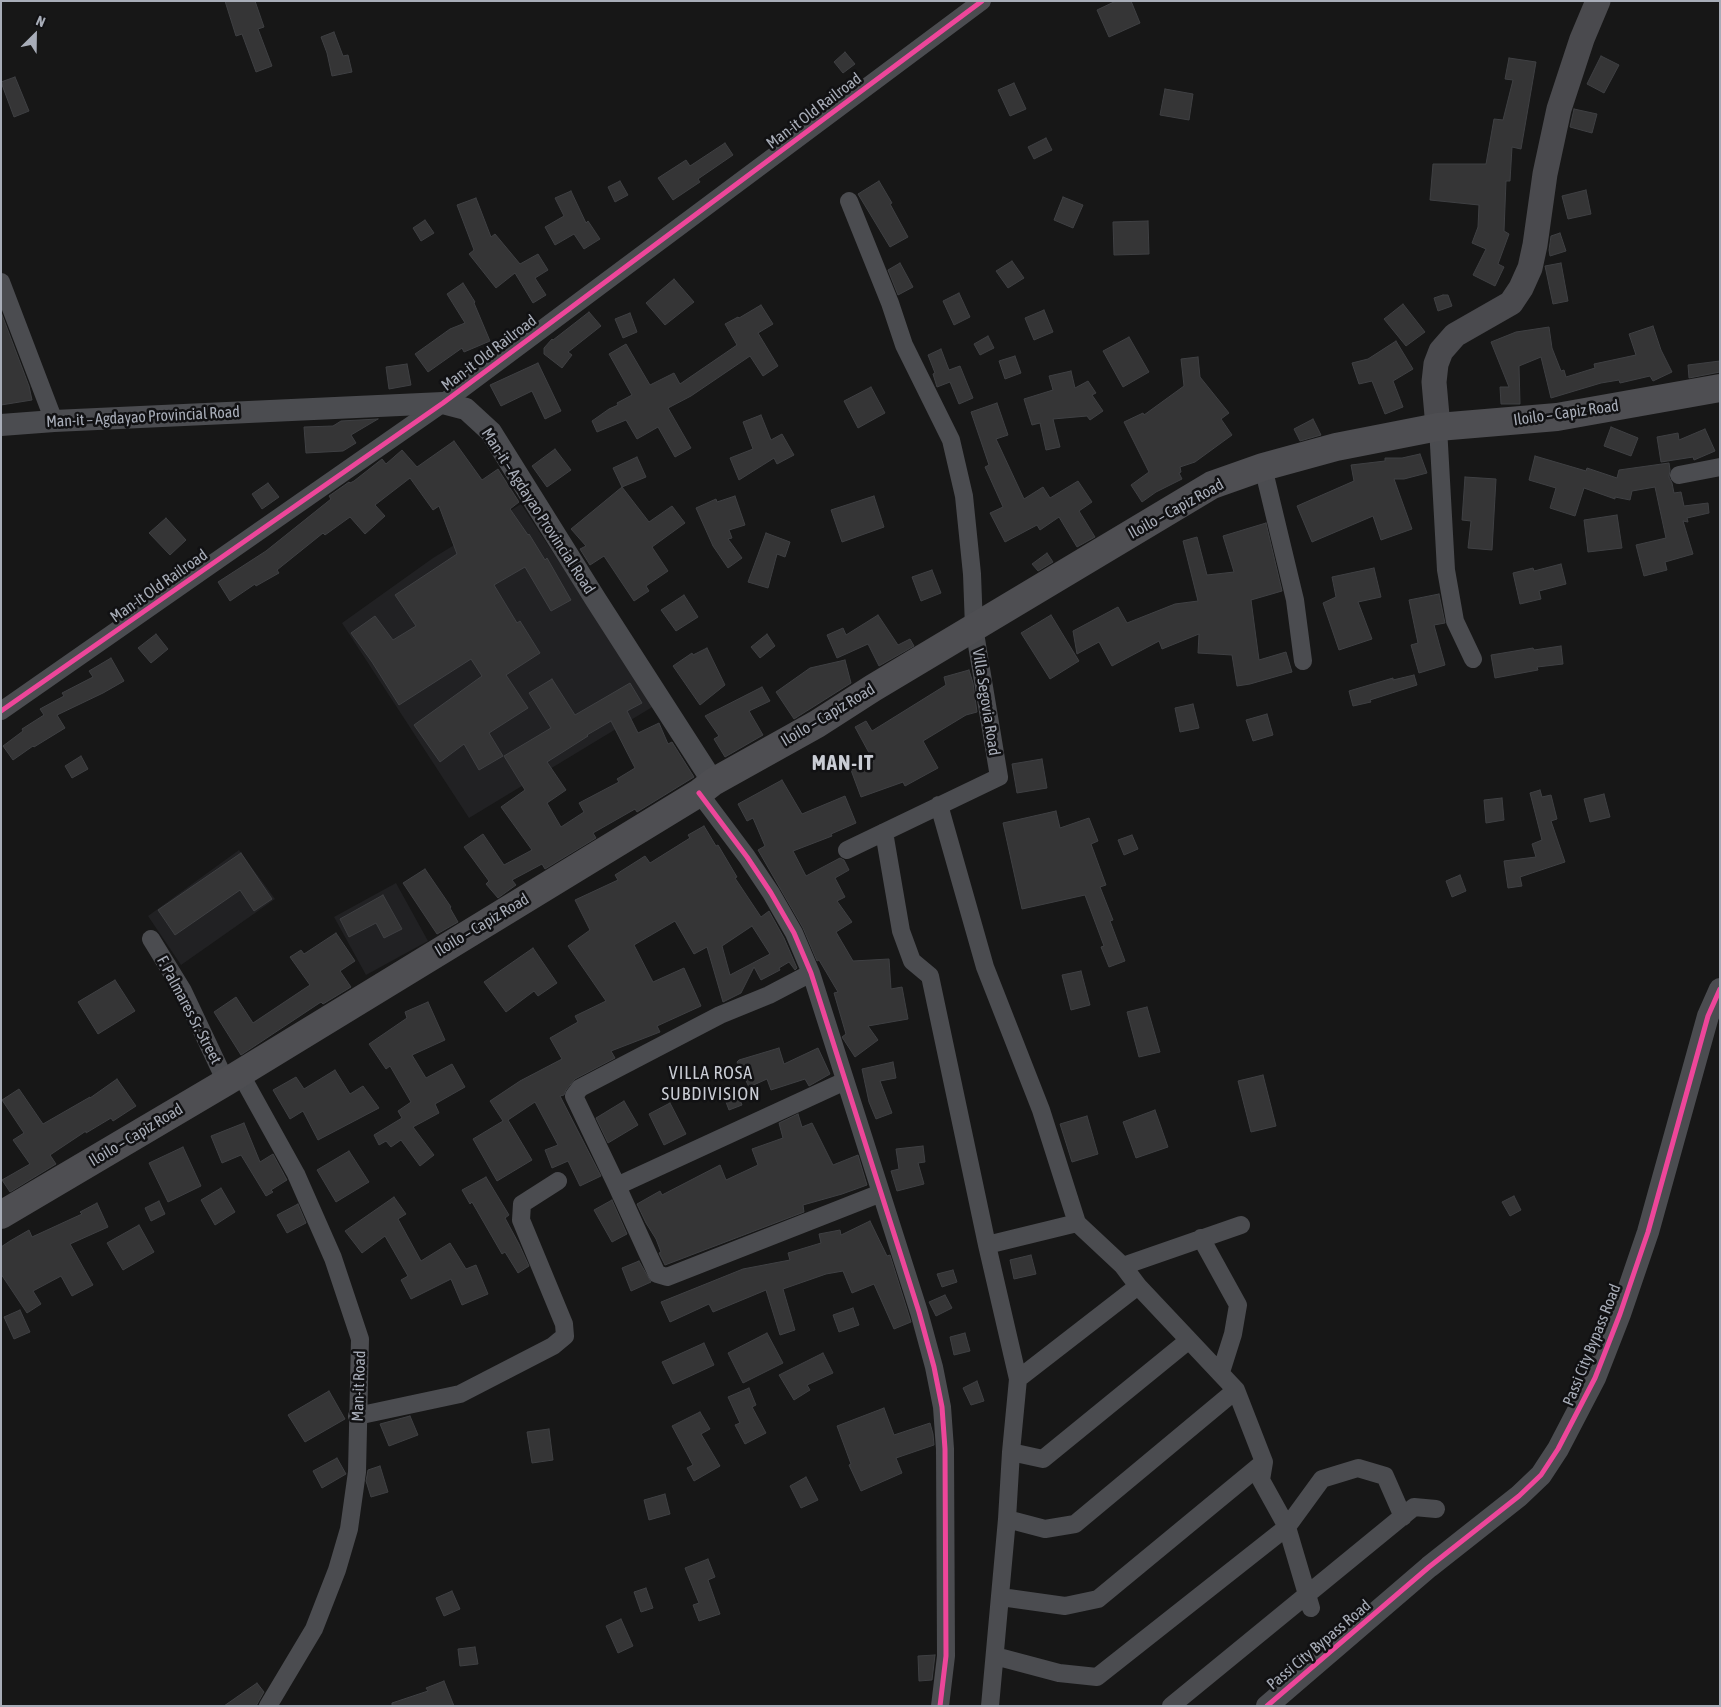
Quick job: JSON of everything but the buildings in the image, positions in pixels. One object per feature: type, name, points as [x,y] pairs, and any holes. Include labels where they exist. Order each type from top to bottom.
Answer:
[{"type":"highway","name":"Iloilo – Capiz Road","points":[[1,1215],[233,1078],[706,787],[817,724],[873,688],[1212,485],[1264,467],[1336,447],[1438,427],[1558,417],[1720,388]]},
{"type":"main road","points":[[1438,427],[1434,382],[1436,364],[1441,351],[1456,335],[1511,303],[1521,288],[1530,268],[1545,174],[1559,108],[1582,40],[1598,1]]},
{"type":"street","name":"Man-it Old Railroad","points":[[1,711],[443,403],[982,1]]},
{"type":"street","name":"Villa Segovia Road","points":[[849,202],[890,303],[904,345],[951,440],[964,496],[972,574],[974,627],[999,776],[939,805]]},
{"type":"street","points":[[1,282],[54,421]]},
{"type":"street","name":"Man-it – Agdayao Provincial Road","points":[[1,426],[54,421],[443,403],[466,410],[491,432],[596,600],[706,787]]},
{"type":"street","points":[[1438,427],[1446,570],[1455,620],[1473,659]]},
{"type":"street","points":[[1264,467],[1294,600],[1303,662]]},
{"type":"street","points":[[1679,475],[1720,467]]},
{"type":"street","points":[[706,787],[794,933],[811,974],[919,1312],[934,1368],[942,1407],[945,1449],[946,1656],[940,1706]]},
{"type":"street","points":[[847,850],[939,805],[985,967],[1042,1110],[1077,1223],[1123,1266],[1138,1286],[1236,1390],[1264,1462],[1261,1480],[1287,1527],[1310,1602]]},
{"type":"street","points":[[884,832],[901,931],[912,961],[930,976],[987,1245],[1018,1379],[1011,1452],[1008,1519],[990,1706]]},
{"type":"street","name":"F. Palmares Sr. Street","points":[[151,939],[233,1078]]},
{"type":"street","points":[[811,974],[769,995],[720,1015],[580,1088],[574,1096],[657,1274],[667,1277],[880,1193]]},
{"type":"street","name":"Passi City Bypass Road","points":[[1267,1706],[1429,1567],[1520,1496],[1541,1475],[1558,1449],[1595,1378],[1620,1314],[1648,1232],[1708,1016],[1720,989]]},
{"type":"street","name":"Man-it Road","points":[[233,1078],[296,1174],[333,1258],[360,1339],[357,1472],[349,1529],[337,1570],[314,1628],[268,1706]]},
{"type":"street","points":[[617,1186],[845,1081]]},
{"type":"street","points":[[358,1416],[460,1394],[553,1346],[565,1336],[564,1324],[521,1220],[522,1204],[558,1181]]},
{"type":"street","points":[[987,1245],[1077,1223]]},
{"type":"street","points":[[1123,1266],[1241,1225]]},
{"type":"street","points":[[1201,1238],[1238,1305],[1233,1334],[1221,1372]]},
{"type":"street","points":[[1018,1379],[1138,1286]]},
{"type":"street","points":[[1011,1452],[1044,1459],[1190,1340]]},
{"type":"street","points":[[1008,1519],[1045,1529],[1075,1524],[1236,1390]]},
{"type":"street","points":[[1001,1596],[1065,1606],[1098,1599],[1264,1462]]},
{"type":"street","points":[[995,1656],[1059,1673],[1097,1677],[1287,1527],[1322,1479],[1358,1468],[1385,1476],[1403,1517]]},
{"type":"street","points":[[1171,1706],[1310,1602],[1414,1507],[1436,1509]]},
{"type":"shaded area","points":[[521,504],[654,706],[469,818],[342,623],[433,558]]},
{"type":"shaded area","points":[[239,850],[275,899],[181,965],[148,916]]},
{"type":"shaded area","points":[[396,883],[428,941],[366,975],[334,917]]},
{"type":"cycle path","points":[[1,711],[443,403],[982,1]]},
{"type":"cycle path","points":[[699,793],[747,857],[771,893],[794,933],[811,973],[919,1312],[934,1367],[942,1407],[945,1449],[946,1656],[940,1706]]},
{"type":"cycle path","points":[[1267,1706],[1429,1567],[1519,1496],[1541,1475],[1558,1449],[1595,1378],[1620,1314],[1648,1232],[1708,1016],[1720,989]]},
{"type":"district","name":"MAN-IT","points":[[843,763]]},
{"type":"district","name":"VILLA ROSA SUBDIVISION","points":[[711,1083]]}]
